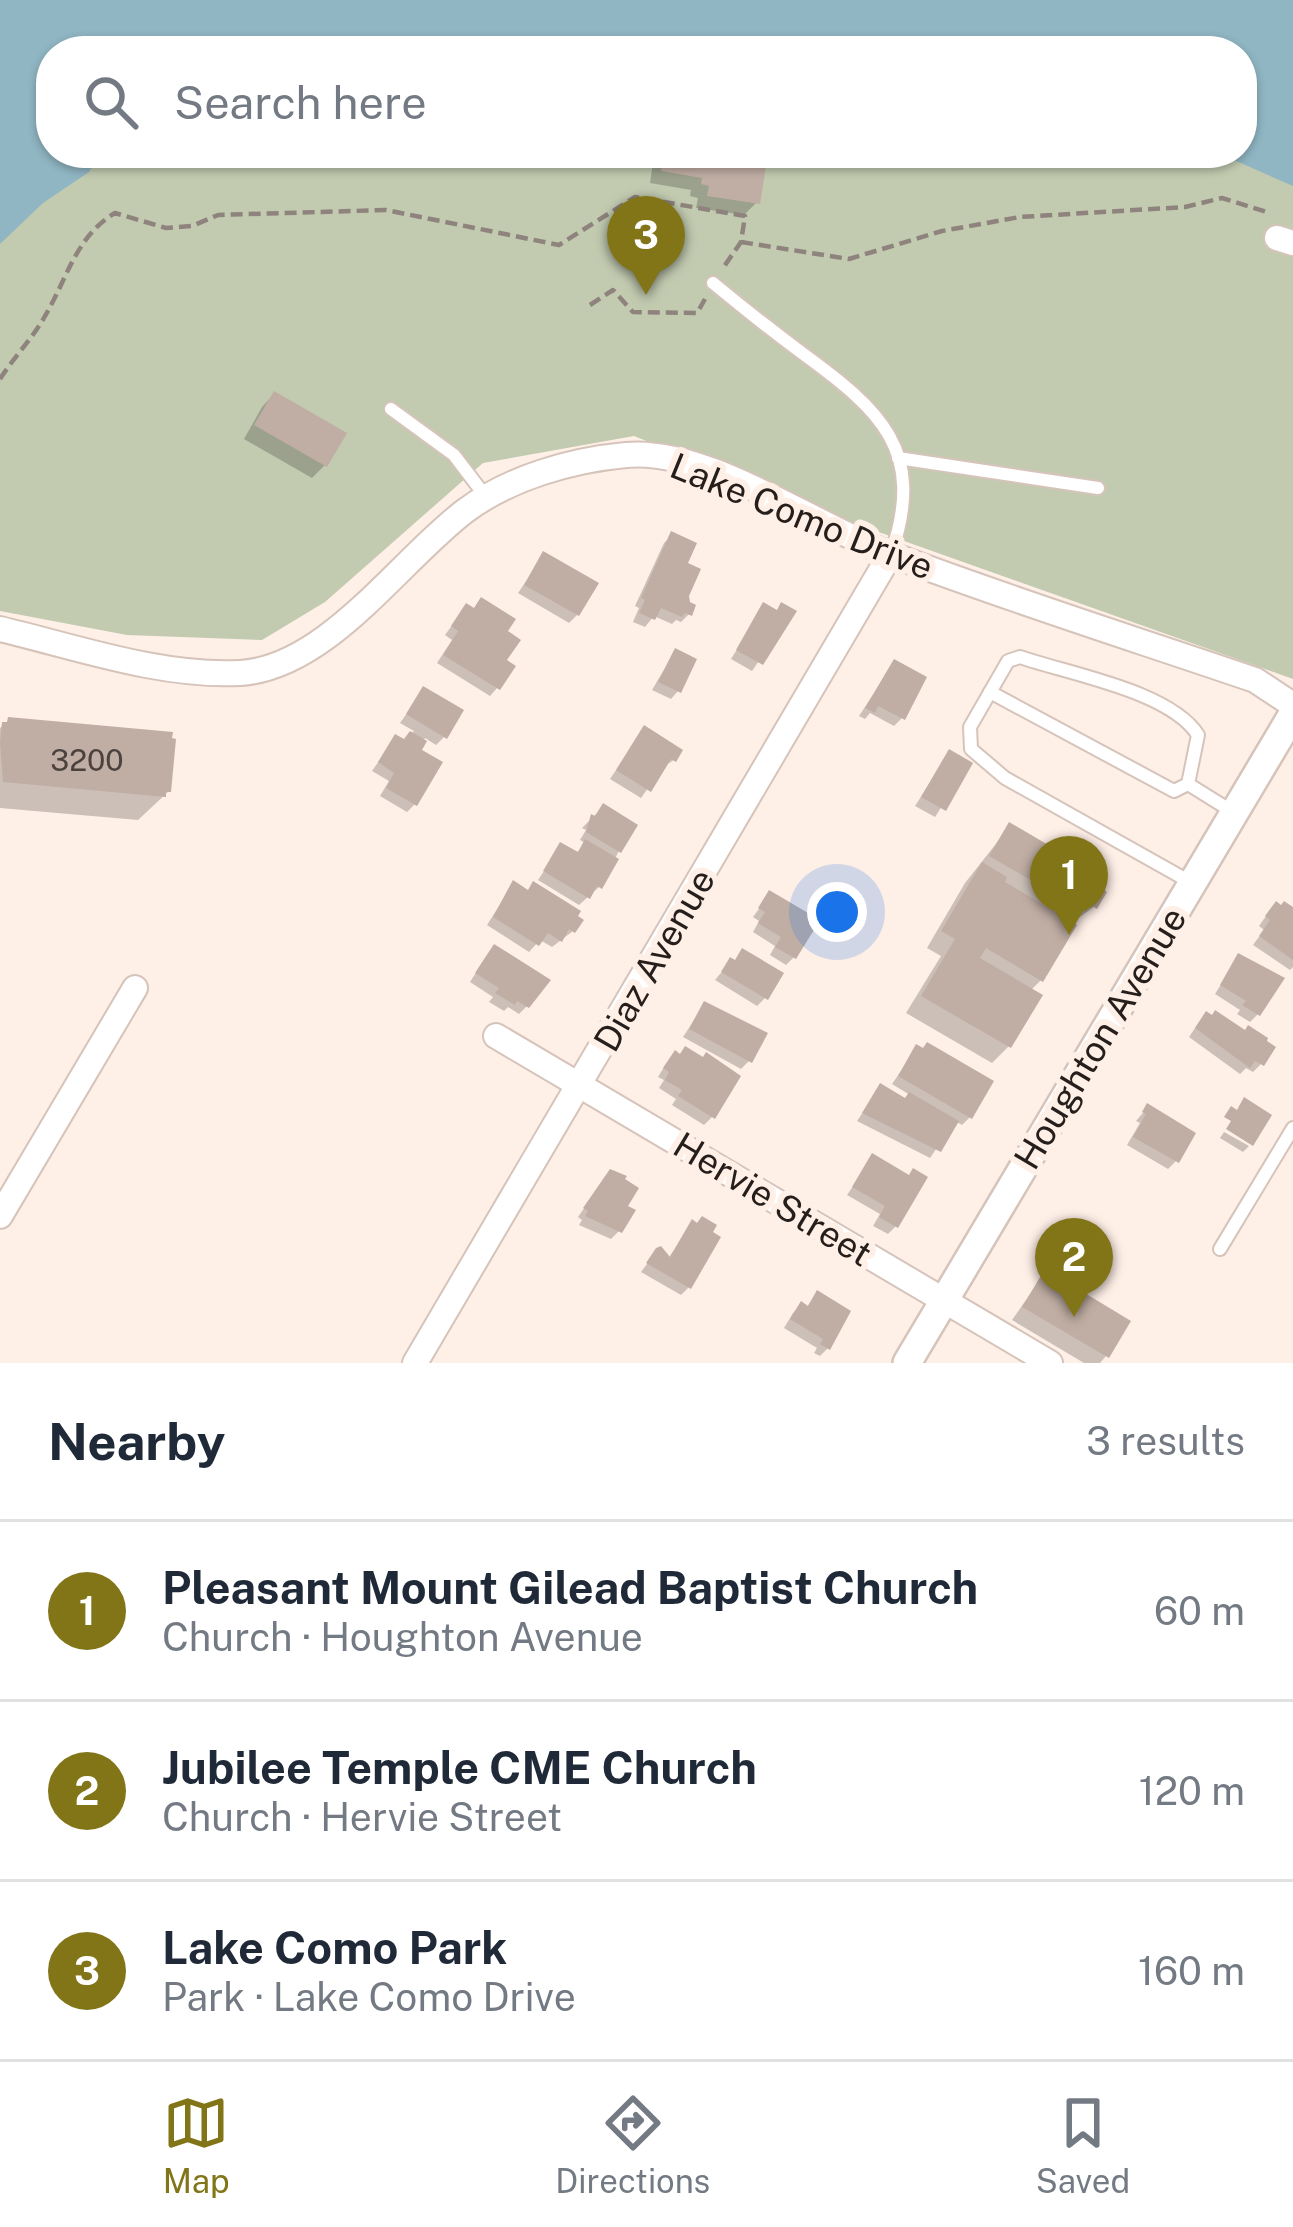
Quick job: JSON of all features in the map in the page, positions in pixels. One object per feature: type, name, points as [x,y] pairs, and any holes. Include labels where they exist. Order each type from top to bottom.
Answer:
[{"type":"street","name":"Lake Como Drive","points":[[0,629],[145,663],[203,671],[242,673],[275,666],[319,643],[466,511],[487,498],[548,471],[632,454],[667,458],[717,473],[890,555],[1255,680],[1293,709]]},
{"type":"street","name":"Diaz Avenue","points":[[415,1363],[890,555]]},
{"type":"street","name":"Houghton Avenue","points":[[908,1363],[1293,709]]},
{"type":"street","points":[[0,1216],[135,988]]},
{"type":"street","name":"Hervie Street","points":[[496,1036],[1050,1363]]},
{"type":"lane","points":[[713,283],[853,390],[884,423],[904,476],[902,523],[890,555]]},
{"type":"lane","points":[[391,409],[454,455],[487,498]]},
{"type":"lane","points":[[898,458],[1097,488]]},
{"type":"lane","points":[[1188,784],[1198,736],[1189,721],[1145,697],[1020,657],[1008,661],[970,727],[968,742],[1005,778],[1192,883]]},
{"type":"lane","points":[[990,692],[1174,791],[1188,784]]},
{"type":"lane","points":[[1188,784],[1234,812]]},
{"type":"lane","points":[[1220,1249],[1293,1128]]},
{"type":"path","points":[[0,379],[44,318],[62,276],[96,224],[115,213],[166,228],[192,226],[218,215],[386,210],[559,245],[635,197],[745,216],[741,242],[697,313],[633,312],[614,290],[590,305]]},
{"type":"path","points":[[741,242],[849,259],[942,231],[1020,217],[1185,207],[1222,198],[1281,232]]},
{"type":"green space","points":[[0,0],[1293,0],[1293,679],[859,525],[634,436],[483,463],[325,602],[262,640],[127,635],[0,611]]},
{"type":"water","points":[[0,0],[1293,0],[1293,186],[1252,168],[1257,168],[1257,36],[36,36],[36,168],[92,168],[43,203],[0,244]]},
{"type":"building","points":[[766,168],[760,204],[707,196],[709,186],[701,184],[702,178],[661,171]]},
{"type":"building","points":[[274,391],[347,433],[327,467],[254,425]]},
{"type":"building","points":[[671,531],[697,543],[688,563],[701,569],[689,596],[696,605],[692,616],[685,613],[682,617],[661,608],[655,620],[639,613],[645,600],[641,598]]},
{"type":"building","points":[[543,551],[599,583],[579,616],[524,585]]},
{"type":"building","points":[[481,597],[516,619],[508,631],[521,640],[507,660],[516,666],[500,690],[443,655],[458,631],[451,626],[466,603],[474,608]]},
{"type":"building","points":[[763,602],[777,610],[781,602],[797,611],[763,665],[736,650]]},
{"type":"building","points":[[675,648],[697,659],[681,693],[658,682]]},
{"type":"building","points":[[894,659],[927,677],[905,720],[878,706],[875,713],[865,708]]},
{"type":"building","points":[[423,686],[464,710],[447,739],[406,714]]},
{"type":"building","points":[[8,717],[173,732],[171,792],[166,797],[3,782],[0,743],[2,722]]},
{"type":"building","points":[[644,725],[683,750],[676,762],[671,759],[651,792],[616,770]]},
{"type":"building","points":[[410,731],[427,741],[422,750],[443,762],[417,806],[386,788],[394,773],[378,762],[395,734],[404,739]]},
{"type":"building","points":[[949,749],[973,763],[946,811],[921,797]]},
{"type":"building","points":[[603,803],[638,825],[621,853],[586,832],[591,814],[595,816]]},
{"type":"building","points":[[1009,822],[1106,879],[1100,887],[1107,892],[1097,909],[1090,905],[1086,912],[989,856]]},
{"type":"building","points":[[585,839],[619,859],[602,889],[597,886],[590,899],[543,871],[560,842],[578,852]]},
{"type":"building","points":[[982,862],[1007,877],[1005,882],[1077,925],[1043,982],[986,948],[980,958],[1043,995],[1011,1048],[921,996],[955,939],[941,931]]},
{"type":"building","points":[[513,880],[528,890],[533,881],[581,911],[578,916],[584,920],[575,933],[569,929],[562,942],[548,933],[539,946],[493,917]]},
{"type":"building","points":[[769,890],[820,920],[796,959],[775,947],[781,937],[758,923],[765,912],[758,908]]},
{"type":"building","points":[[1276,901],[1293,907],[1293,960],[1259,936]]},
{"type":"building","points":[[494,944],[551,980],[529,1008],[495,993],[499,988],[475,973]]},
{"type":"building","points":[[742,948],[784,973],[768,1000],[721,972]]},
{"type":"building","points":[[1238,953],[1285,978],[1260,1016],[1220,985]]},
{"type":"building","points":[[704,1001],[768,1033],[752,1063],[689,1029]]},
{"type":"building","points":[[1215,1010],[1245,1030],[1248,1025],[1276,1047],[1264,1066],[1255,1061],[1250,1068],[1195,1028],[1206,1011],[1212,1015]]},
{"type":"building","points":[[927,1042],[994,1081],[972,1119],[898,1076],[916,1044],[923,1048]]},
{"type":"building","points":[[685,1046],[703,1057],[706,1052],[741,1076],[715,1119],[678,1096],[682,1090],[665,1080],[669,1072],[663,1068],[675,1050],[680,1054]]},
{"type":"building","points":[[880,1083],[905,1098],[909,1092],[959,1121],[941,1152],[862,1113]]},
{"type":"building","points":[[1244,1097],[1272,1115],[1253,1146],[1226,1129],[1231,1121],[1224,1117],[1231,1106],[1237,1110]]},
{"type":"building","points":[[1147,1103],[1196,1133],[1179,1163],[1133,1137]]},
{"type":"building","points":[[872,1153],[909,1175],[913,1168],[928,1177],[898,1228],[879,1217],[885,1206],[852,1187]]},
{"type":"building","points":[[610,1169],[639,1188],[628,1206],[636,1210],[622,1233],[585,1216],[588,1211],[583,1208]]},
{"type":"building","points":[[702,1216],[717,1225],[713,1232],[721,1237],[691,1289],[646,1263],[661,1246],[670,1257],[692,1219],[697,1223]]},
{"type":"building","points":[[1045,1269],[1131,1321],[1109,1358],[1022,1307]]},
{"type":"building","points":[[817,1290],[851,1311],[830,1350],[820,1344],[823,1339],[790,1319],[801,1301],[808,1306]]},
{"type":"place","name":"Lake Como Park","points":[[646,295]]},
{"type":"place","name":"Pleasant Mount Gilead Baptist Church","points":[[1069,935]]},
{"type":"place","name":"Jubilee Temple CME Church","points":[[1074,1317]]}]
